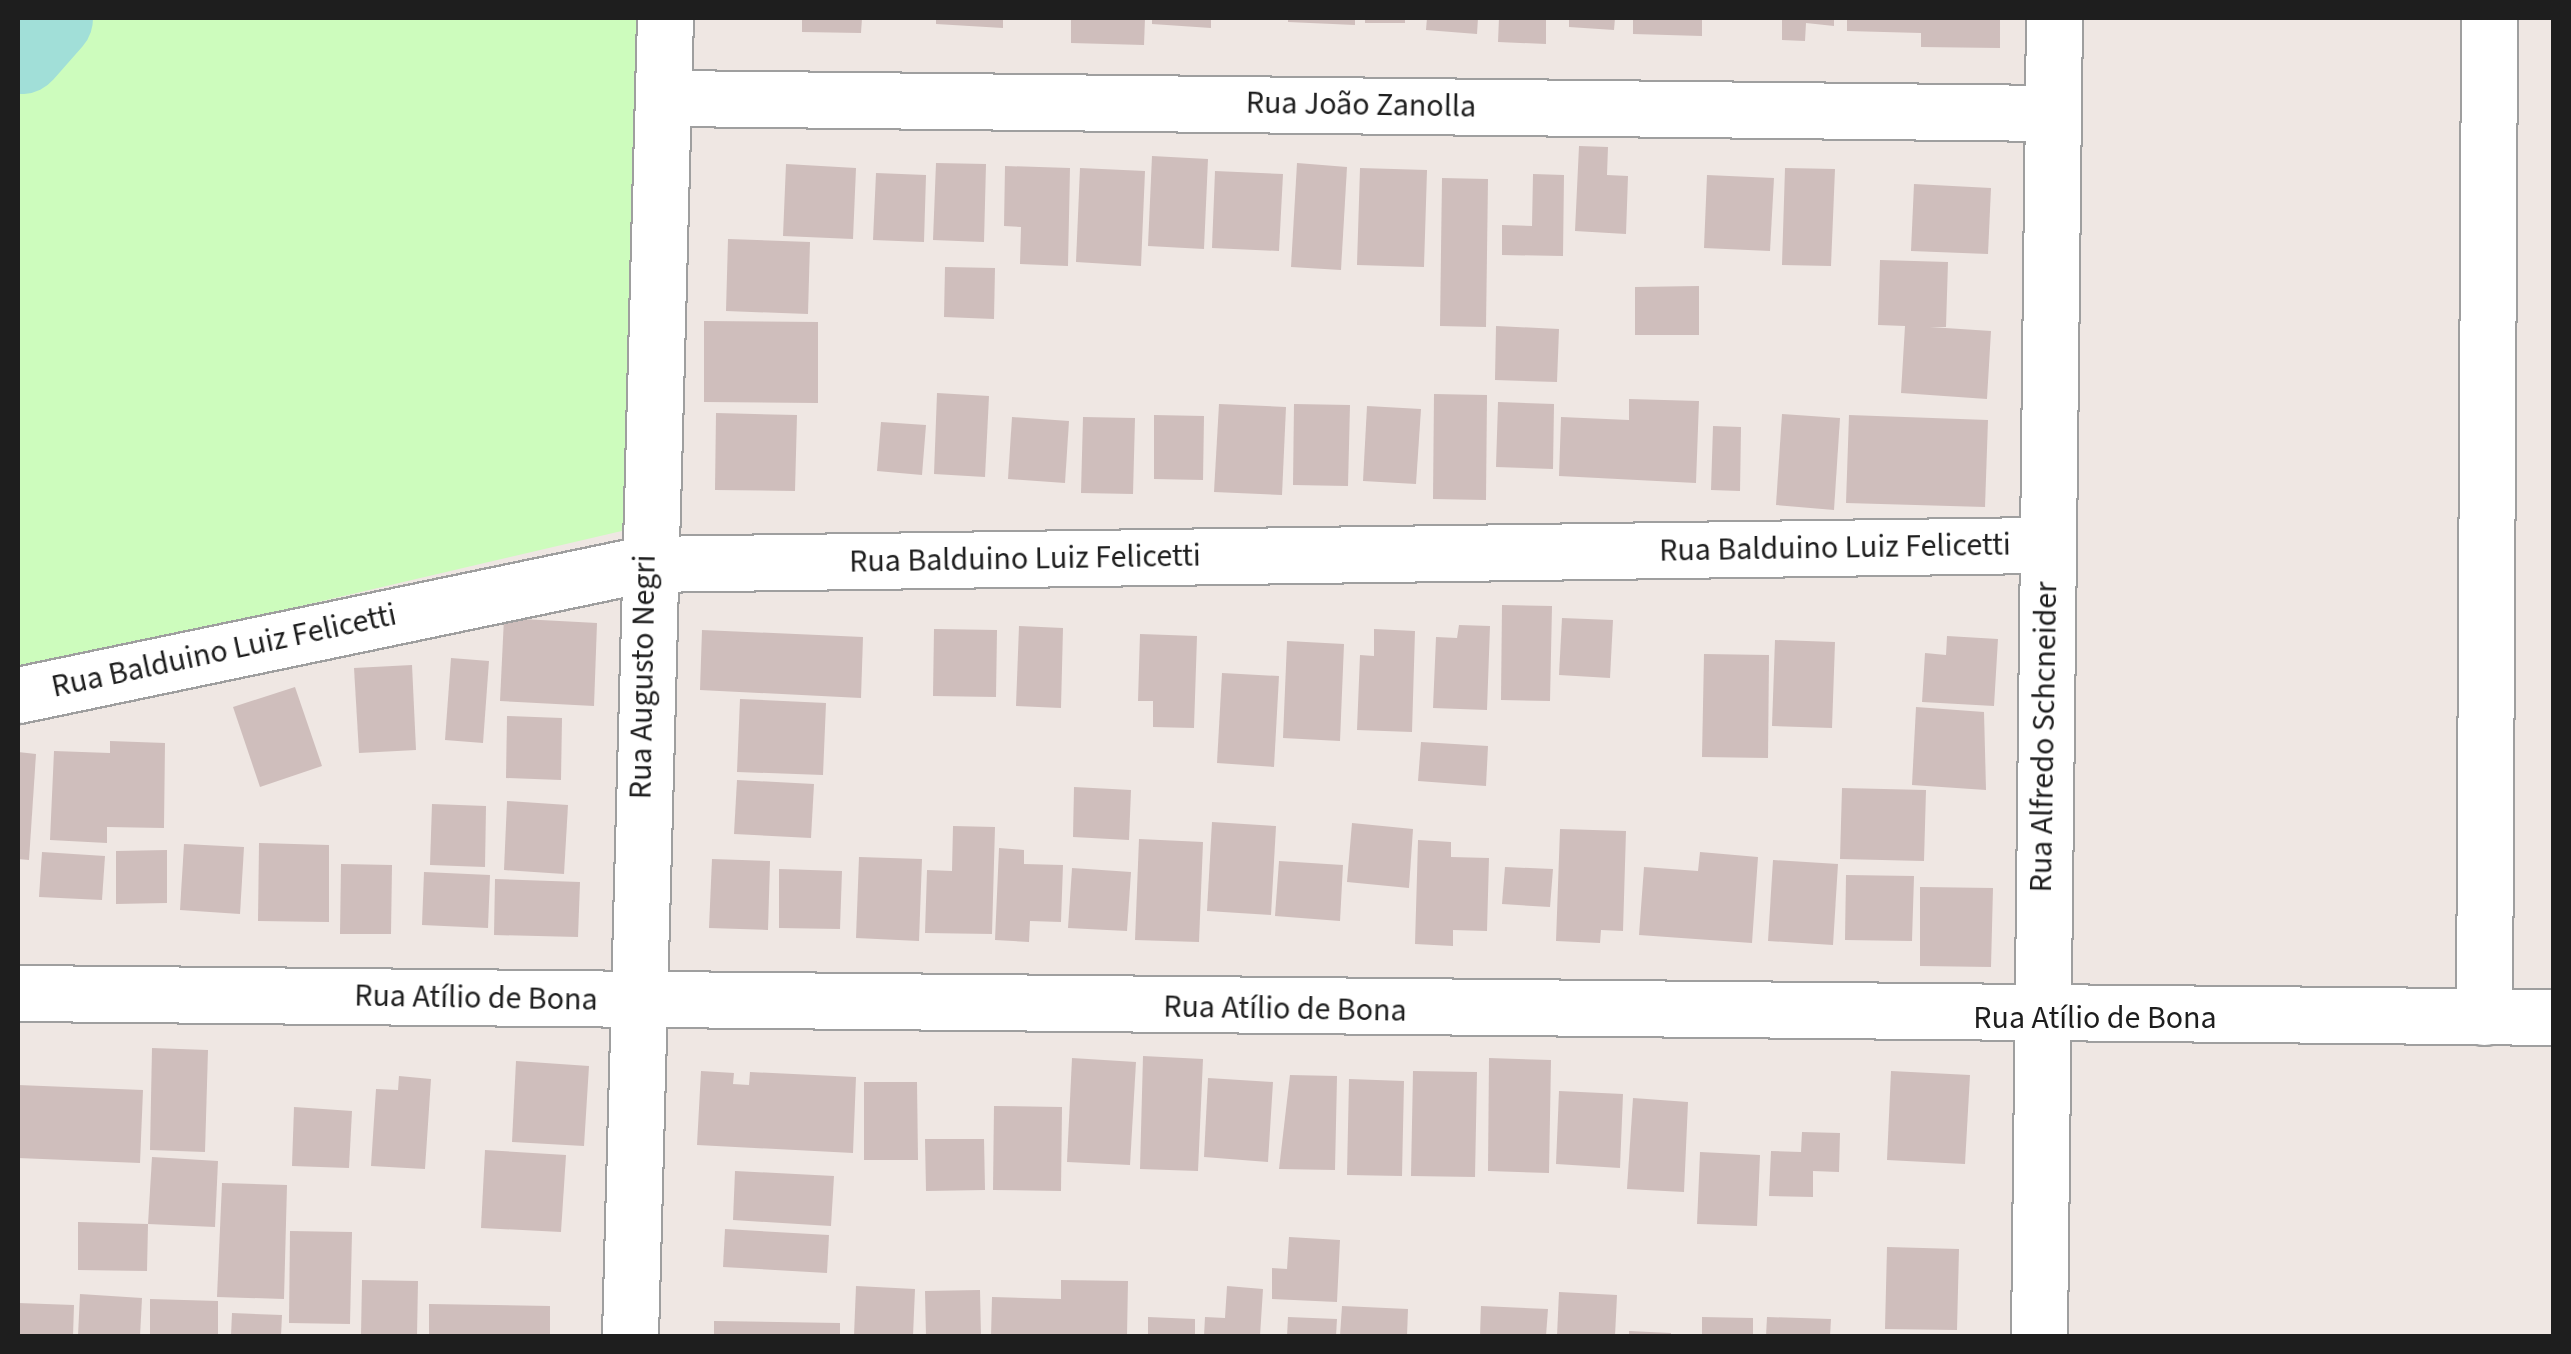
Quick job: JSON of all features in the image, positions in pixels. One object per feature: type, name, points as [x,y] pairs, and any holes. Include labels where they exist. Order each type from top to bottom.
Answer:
[{"type":"street","name":"Rua Augusto Negri","points":[[630,1336],[644,564],[668,98],[666,18]]},
{"type":"street","name":"Rua Alfredo Schcneider","points":[[2040,1336],[2040,1018],[2054,18]]},
{"type":"street","points":[[2484,1018],[2488,18]]},
{"type":"street","name":"Rua João Zanolla","points":[[668,98],[2053,113]]},
{"type":"street","name":"Rua Balduino Luiz Felicetti","points":[[18,694],[644,564],[2047,545]]},
{"type":"street","name":"Rua Atílio de Bona","points":[[18,992],[2040,1018],[2554,1018]]},
{"type":"green space","points":[[18,18],[647,18],[626,530],[18,672]]},
{"type":"building","points":[[802,18],[862,18],[861,33],[802,32]]},
{"type":"building","points":[[936,18],[1003,18],[1003,28],[936,24]]},
{"type":"building","points":[[1071,18],[1145,18],[1144,45],[1071,43]]},
{"type":"building","points":[[1152,18],[1211,18],[1211,28],[1152,24]]},
{"type":"building","points":[[1288,18],[1355,18],[1355,25],[1288,22]]},
{"type":"building","points":[[1365,18],[1405,18],[1405,23],[1365,23]]},
{"type":"building","points":[[1427,18],[1478,18],[1477,34],[1426,30]]},
{"type":"building","points":[[1499,18],[1546,18],[1546,44],[1498,42]]},
{"type":"building","points":[[1569,18],[1615,18],[1614,30],[1569,27]]},
{"type":"building","points":[[1633,18],[1702,18],[1702,36],[1633,34]]},
{"type":"building","points":[[1782,18],[1834,18],[1834,26],[1806,23],[1805,41],[1782,40]]},
{"type":"building","points":[[1847,18],[2000,18],[2000,48],[1921,47],[1921,33],[1847,31]]},
{"type":"building","points":[[1579,146],[1608,147],[1607,175],[1628,176],[1626,234],[1575,231]]},
{"type":"building","points":[[1152,156],[1208,159],[1204,249],[1148,246]]},
{"type":"building","points":[[936,163],[986,164],[984,242],[933,240]]},
{"type":"building","points":[[1297,163],[1347,167],[1341,270],[1291,267]]},
{"type":"building","points":[[786,164],[856,168],[853,239],[783,236]]},
{"type":"building","points":[[1005,166],[1070,168],[1068,266],[1020,264],[1021,227],[1004,226]]},
{"type":"building","points":[[1080,168],[1145,171],[1141,266],[1076,262]]},
{"type":"building","points":[[1360,168],[1427,170],[1424,267],[1357,265]]},
{"type":"building","points":[[1785,168],[1835,169],[1831,266],[1782,265]]},
{"type":"building","points":[[1215,171],[1283,174],[1279,251],[1212,248]]},
{"type":"building","points":[[876,173],[926,175],[924,242],[873,240]]},
{"type":"building","points":[[1533,174],[1564,175],[1563,256],[1502,255],[1502,225],[1532,226]]},
{"type":"building","points":[[1707,175],[1774,178],[1770,251],[1704,248]]},
{"type":"building","points":[[1442,178],[1488,179],[1486,327],[1440,326]]},
{"type":"building","points":[[1914,184],[1991,188],[1988,254],[1911,251]]},
{"type":"building","points":[[728,239],[810,242],[808,314],[726,311]]},
{"type":"building","points":[[1880,260],[1948,262],[1946,327],[1930,327],[1991,331],[1987,399],[1901,393],[1905,326],[1878,325]]},
{"type":"building","points":[[945,267],[995,268],[994,319],[944,317]]},
{"type":"building","points":[[1699,286],[1699,335],[1635,335],[1635,287]]},
{"type":"building","points":[[704,321],[818,322],[818,403],[704,402]]},
{"type":"building","points":[[1496,326],[1559,329],[1557,382],[1495,380]]},
{"type":"building","points":[[937,393],[989,396],[985,477],[934,474]]},
{"type":"building","points":[[1434,394],[1487,395],[1486,500],[1433,499]]},
{"type":"building","points":[[1629,399],[1699,401],[1696,483],[1559,476],[1561,417],[1629,420]]},
{"type":"building","points":[[1498,402],[1554,404],[1553,469],[1496,467]]},
{"type":"building","points":[[1219,404],[1286,407],[1282,495],[1214,492]]},
{"type":"building","points":[[1294,404],[1350,405],[1348,486],[1293,485]]},
{"type":"building","points":[[1367,406],[1421,409],[1416,484],[1363,481]]},
{"type":"building","points":[[716,413],[797,415],[795,491],[715,490]]},
{"type":"building","points":[[1782,414],[1840,418],[1834,510],[1776,505]]},
{"type":"building","points":[[1154,415],[1204,416],[1203,480],[1154,479]]},
{"type":"building","points":[[1849,415],[1988,420],[1985,507],[1846,503]]},
{"type":"building","points":[[1012,417],[1069,421],[1065,483],[1008,479]]},
{"type":"building","points":[[1083,417],[1135,418],[1133,494],[1081,493]]},
{"type":"building","points":[[881,422],[926,425],[922,475],[877,471]]},
{"type":"building","points":[[1713,426],[1741,427],[1740,491],[1711,490]]},
{"type":"building","points":[[1502,605],[1552,606],[1550,701],[1501,700]]},
{"type":"building","points":[[504,618],[597,623],[594,706],[500,701]]},
{"type":"building","points":[[1562,618],[1613,620],[1610,678],[1559,675]]},
{"type":"building","points":[[1459,625],[1490,626],[1487,710],[1433,708],[1436,637],[1457,638]]},
{"type":"building","points":[[1019,626],[1063,628],[1061,708],[1016,706]]},
{"type":"building","points":[[934,629],[997,630],[996,697],[933,696]]},
{"type":"building","points":[[1374,629],[1415,631],[1412,732],[1357,730],[1360,655],[1374,656]]},
{"type":"building","points":[[702,630],[863,637],[861,698],[700,690]]},
{"type":"building","points":[[1140,634],[1197,636],[1194,728],[1153,727],[1153,701],[1138,701]]},
{"type":"building","points":[[1947,636],[1998,639],[1994,706],[1922,702],[1925,653],[1946,655]]},
{"type":"building","points":[[1775,640],[1835,642],[1832,728],[1772,726]]},
{"type":"building","points":[[1287,641],[1344,644],[1340,741],[1283,738]]},
{"type":"building","points":[[1704,654],[1769,655],[1768,758],[1702,757]]},
{"type":"building","points":[[451,658],[489,661],[483,743],[445,740]]},
{"type":"building","points":[[412,665],[416,750],[359,753],[354,668]]},
{"type":"building","points":[[1222,673],[1279,676],[1274,767],[1217,763]]},
{"type":"building","points":[[295,687],[322,766],[260,787],[233,707]]},
{"type":"building","points":[[740,699],[826,703],[823,775],[737,772]]},
{"type":"building","points":[[1916,707],[1984,712],[1986,790],[1912,785]]},
{"type":"building","points":[[507,716],[562,718],[561,780],[506,778]]},
{"type":"building","points":[[110,741],[165,743],[164,828],[107,827],[107,843],[50,840],[54,751],[110,753]]},
{"type":"building","points":[[1421,742],[1488,746],[1486,786],[1418,781]]},
{"type":"building","points":[[18,752],[36,754],[29,860],[18,859]]},
{"type":"building","points":[[737,780],[814,784],[811,838],[734,834]]},
{"type":"building","points":[[1074,787],[1131,790],[1129,840],[1073,837]]},
{"type":"building","points":[[1842,788],[1926,790],[1924,861],[1840,859]]},
{"type":"building","points":[[507,801],[568,805],[564,874],[504,870]]},
{"type":"building","points":[[432,804],[486,806],[485,867],[430,865]]},
{"type":"building","points":[[1212,822],[1276,826],[1271,915],[1207,911]]},
{"type":"building","points":[[1352,823],[1413,829],[1409,888],[1347,882]]},
{"type":"building","points":[[953,826],[995,827],[992,934],[925,933],[927,870],[952,871]]},
{"type":"building","points":[[1560,829],[1626,831],[1623,931],[1601,930],[1600,943],[1556,941]]},
{"type":"building","points":[[1139,839],[1203,842],[1199,942],[1135,940]]},
{"type":"building","points":[[1418,840],[1451,842],[1451,857],[1489,858],[1487,931],[1453,930],[1453,946],[1415,944]]},
{"type":"building","points":[[259,843],[329,845],[329,922],[258,921]]},
{"type":"building","points":[[184,844],[244,847],[240,914],[180,910]]},
{"type":"building","points":[[999,848],[1024,850],[1024,864],[1063,865],[1061,922],[1030,921],[1029,942],[995,940]]},
{"type":"building","points":[[167,850],[167,903],[116,904],[116,851]]},
{"type":"building","points":[[42,852],[105,856],[102,900],[39,897]]},
{"type":"building","points":[[1700,852],[1758,857],[1752,943],[1639,935],[1644,867],[1698,871]]},
{"type":"building","points":[[859,857],[922,859],[919,941],[856,938]]},
{"type":"building","points":[[712,859],[770,861],[768,930],[709,928]]},
{"type":"building","points":[[1773,860],[1838,864],[1833,945],[1768,941]]},
{"type":"building","points":[[1279,861],[1343,865],[1340,921],[1275,916]]},
{"type":"building","points":[[341,864],[392,865],[391,934],[340,934]]},
{"type":"building","points":[[1505,867],[1553,869],[1550,907],[1502,904]]},
{"type":"building","points":[[1072,868],[1131,872],[1127,931],[1068,928]]},
{"type":"building","points":[[779,869],[842,871],[840,929],[779,928]]},
{"type":"building","points":[[424,872],[490,875],[488,928],[422,925]]},
{"type":"building","points":[[1846,875],[1914,876],[1912,941],[1845,940]]},
{"type":"building","points":[[495,879],[580,882],[578,937],[494,935]]},
{"type":"building","points":[[1920,887],[1993,888],[1991,967],[1920,966]]},
{"type":"building","points":[[152,1048],[208,1050],[205,1152],[150,1150]]},
{"type":"building","points":[[1143,1056],[1203,1059],[1198,1171],[1140,1169]]},
{"type":"building","points":[[1072,1058],[1136,1062],[1130,1165],[1067,1162]]},
{"type":"building","points":[[1489,1058],[1551,1060],[1549,1173],[1488,1171]]},
{"type":"building","points":[[516,1061],[589,1066],[584,1146],[512,1142]]},
{"type":"building","points":[[701,1071],[734,1073],[733,1084],[749,1085],[750,1072],[856,1077],[853,1153],[697,1145]]},
{"type":"building","points":[[1413,1071],[1477,1072],[1475,1177],[1411,1176]]},
{"type":"building","points":[[1891,1071],[1970,1075],[1965,1164],[1887,1160]]},
{"type":"building","points":[[1290,1075],[1337,1076],[1335,1170],[1279,1169]]},
{"type":"building","points":[[399,1076],[431,1079],[425,1169],[371,1166],[376,1089],[398,1090]]},
{"type":"building","points":[[1208,1078],[1273,1082],[1268,1162],[1204,1157]]},
{"type":"building","points":[[1349,1079],[1404,1081],[1402,1176],[1347,1175]]},
{"type":"building","points":[[864,1082],[917,1082],[918,1160],[864,1160]]},
{"type":"building","points":[[18,1085],[143,1090],[140,1163],[18,1158]]},
{"type":"building","points":[[1559,1091],[1623,1094],[1620,1168],[1556,1164]]},
{"type":"building","points":[[1633,1098],[1688,1102],[1684,1192],[1627,1189]]},
{"type":"building","points":[[994,1106],[1062,1107],[1061,1191],[993,1190]]},
{"type":"building","points":[[294,1107],[352,1111],[349,1168],[292,1166]]},
{"type":"building","points":[[1802,1132],[1840,1133],[1839,1172],[1813,1171],[1813,1197],[1769,1196],[1771,1151],[1801,1152]]},
{"type":"building","points":[[925,1139],[984,1139],[985,1190],[926,1191]]},
{"type":"building","points":[[485,1150],[566,1155],[561,1232],[481,1228]]},
{"type":"building","points":[[1700,1152],[1760,1155],[1757,1226],[1697,1224]]},
{"type":"building","points":[[152,1157],[218,1161],[215,1227],[148,1224]]},
{"type":"building","points":[[735,1171],[834,1176],[831,1226],[733,1220]]},
{"type":"building","points":[[222,1183],[287,1185],[284,1299],[217,1297]]},
{"type":"building","points":[[78,1222],[148,1224],[147,1271],[78,1270]]},
{"type":"building","points":[[725,1229],[829,1235],[827,1273],[723,1267]]},
{"type":"building","points":[[290,1231],[352,1232],[350,1324],[289,1323]]},
{"type":"building","points":[[1289,1237],[1340,1240],[1337,1302],[1272,1299],[1272,1268],[1287,1269]]},
{"type":"building","points":[[1887,1247],[1959,1249],[1957,1330],[1885,1329]]},
{"type":"building","points":[[362,1280],[418,1281],[417,1336],[361,1336]]},
{"type":"building","points":[[1061,1280],[1128,1281],[1127,1336],[991,1336],[992,1297],[1061,1299]]},
{"type":"building","points":[[856,1286],[915,1289],[913,1336],[854,1336]]},
{"type":"building","points":[[1227,1286],[1263,1289],[1260,1336],[1204,1336],[1205,1317],[1225,1318]]},
{"type":"building","points":[[980,1290],[981,1336],[926,1336],[925,1291]]},
{"type":"building","points":[[1559,1292],[1617,1295],[1615,1336],[1557,1336]]},
{"type":"building","points":[[80,1294],[142,1298],[140,1336],[78,1336]]},
{"type":"building","points":[[150,1299],[218,1301],[218,1336],[150,1336]]},
{"type":"building","points":[[18,1303],[74,1305],[73,1336],[18,1336]]},
{"type":"building","points":[[429,1304],[550,1306],[550,1336],[429,1336]]},
{"type":"building","points":[[1342,1306],[1408,1309],[1407,1336],[1340,1336]]},
{"type":"building","points":[[1481,1306],[1548,1309],[1546,1336],[1480,1336]]},
{"type":"building","points":[[232,1313],[282,1315],[281,1336],[231,1336]]},
{"type":"building","points":[[1148,1317],[1195,1319],[1195,1336],[1148,1336]]},
{"type":"building","points":[[1288,1317],[1337,1319],[1336,1336],[1287,1336]]},
{"type":"building","points":[[1702,1317],[1753,1318],[1753,1336],[1702,1336]]},
{"type":"building","points":[[1767,1317],[1831,1319],[1830,1336],[1766,1336]]},
{"type":"building","points":[[714,1321],[840,1323],[840,1336],[714,1336]]},
{"type":"building","points":[[1629,1331],[1671,1333],[1671,1336],[1629,1336]]},
{"type":"waterway","points":[[21,51],[50,18]]}]
